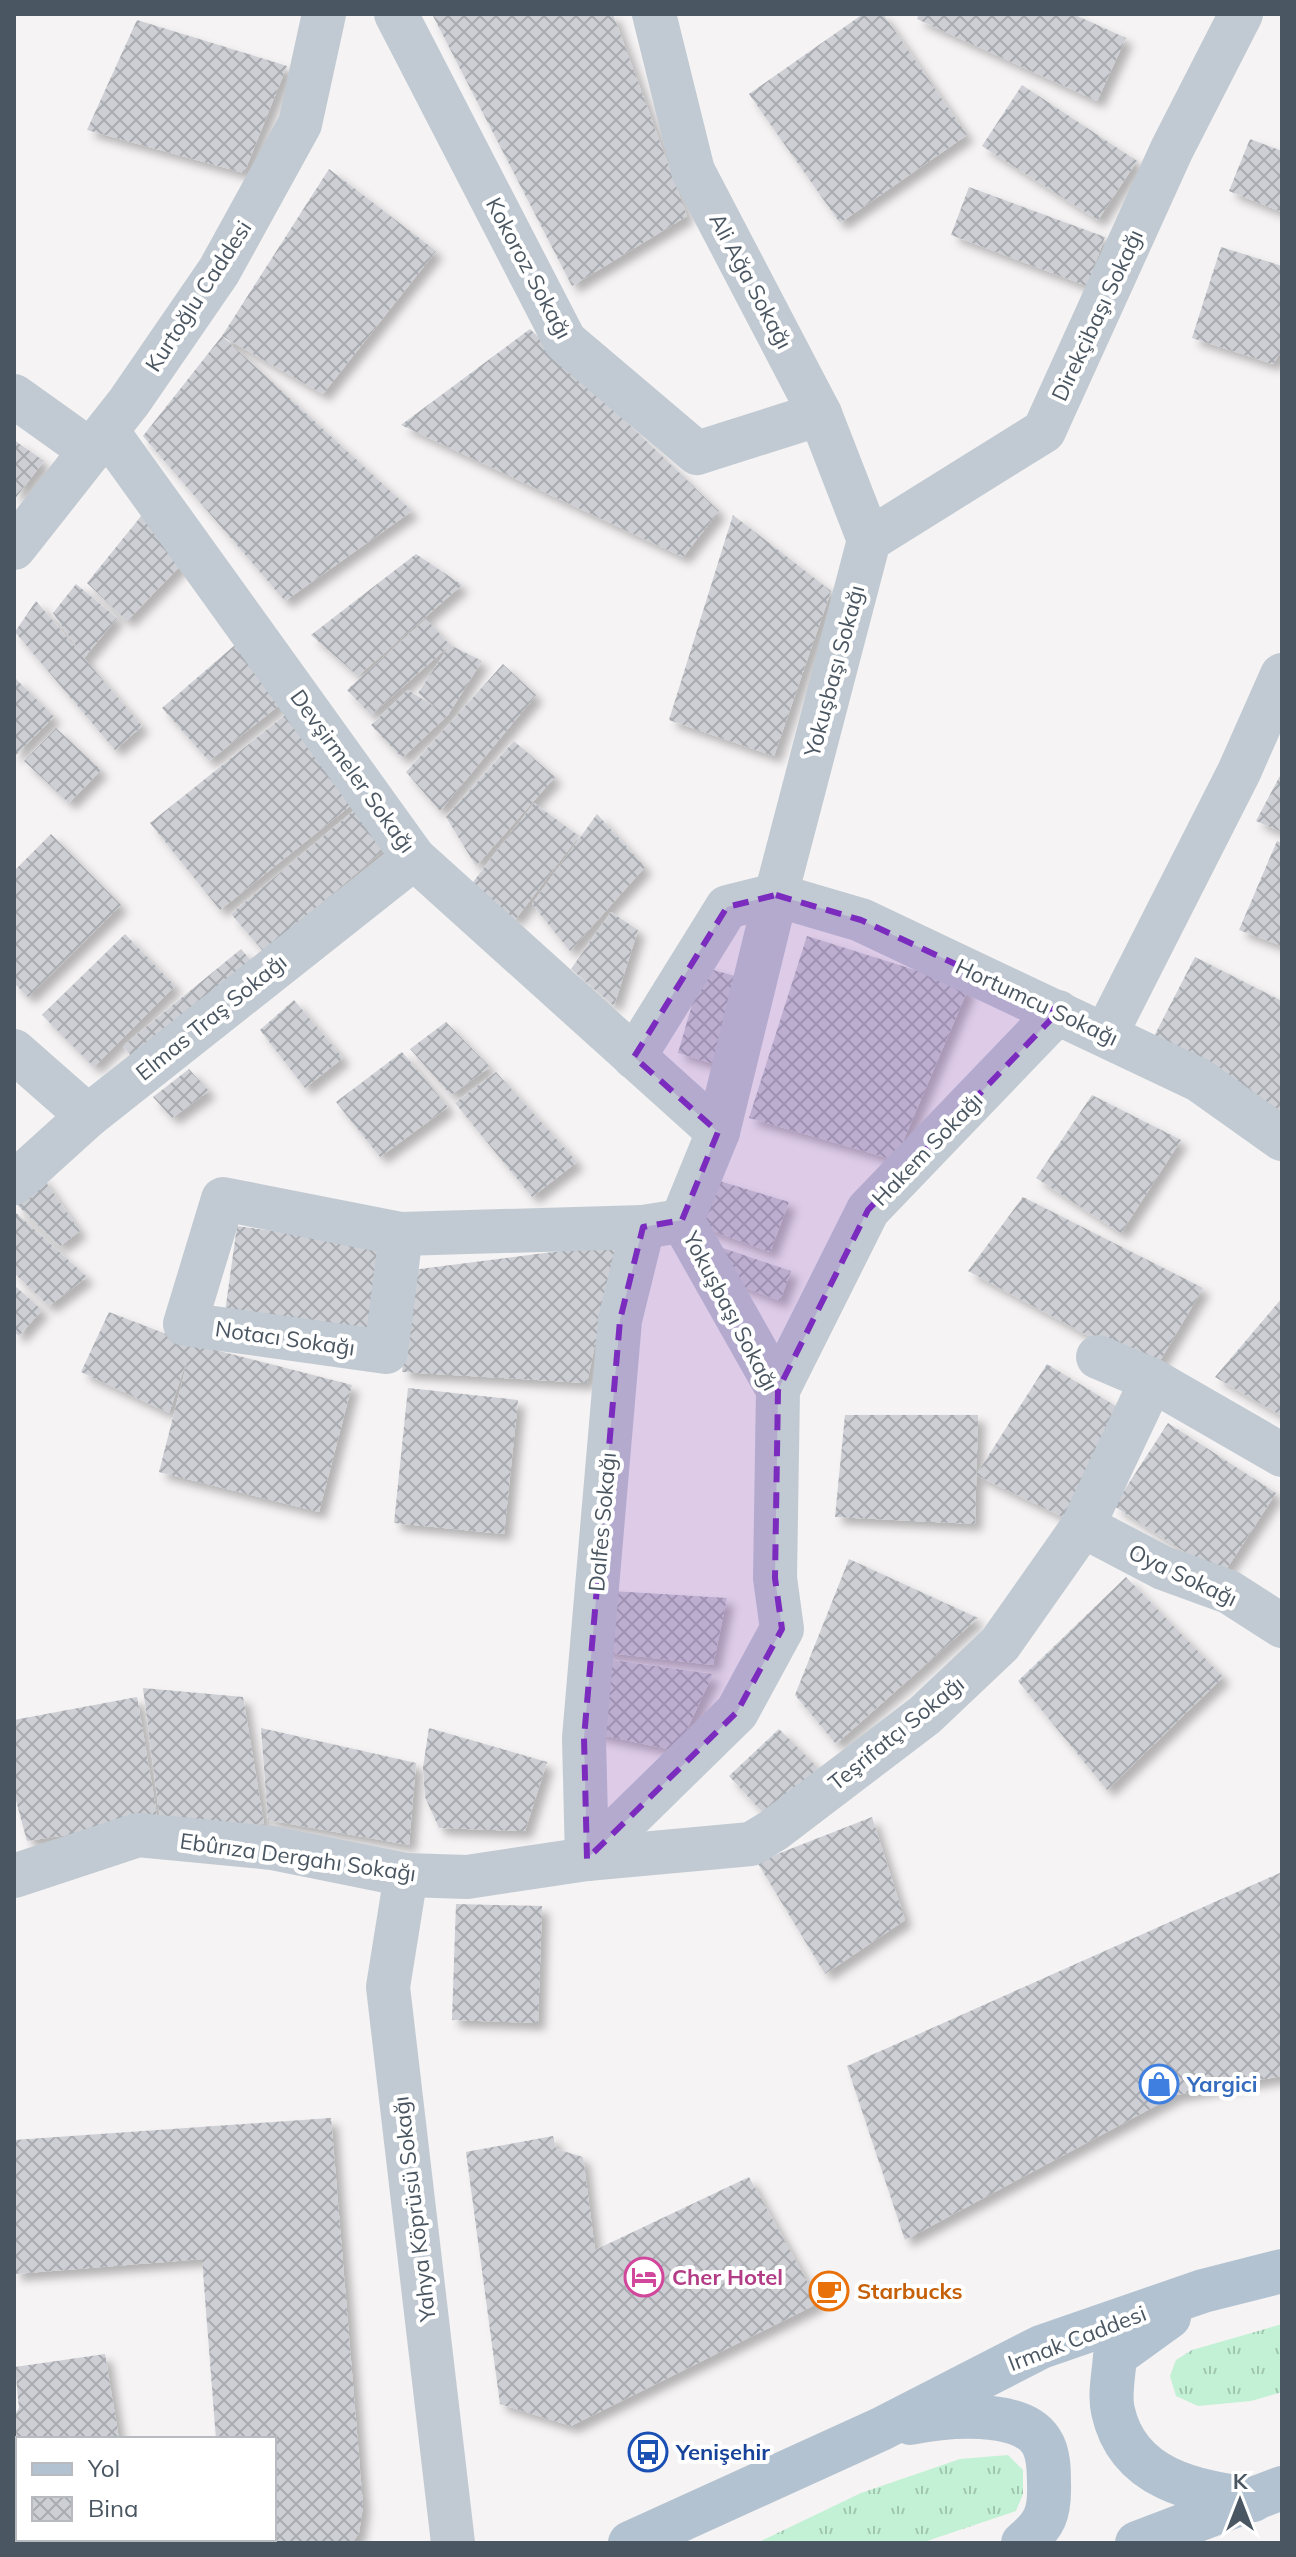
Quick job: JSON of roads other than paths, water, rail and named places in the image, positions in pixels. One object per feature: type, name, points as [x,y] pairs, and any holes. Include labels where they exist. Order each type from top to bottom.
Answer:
[{"type":"main road","name":"Irmak Caddesi","points":[[881,2429],[1041,2347],[1203,2291],[1282,2271]]},
{"type":"main road","points":[[1203,2291],[1115,2356],[1112,2410],[1130,2452],[1160,2475],[1200,2492],[1268,2494]]},
{"type":"main road","points":[[630,2543],[881,2429],[925,2420],[973,2418],[1000,2418],[1024,2425],[1041,2441],[1049,2465],[1050,2494],[1046,2519],[1023,2543]]},
{"type":"main road","points":[[1137,2543],[1268,2494]]},
{"type":"street","name":"Kurtoğlu Caddesi","points":[[14,548],[99,441],[219,271],[300,124],[324,14]]},
{"type":"street","name":"Kokoroz Sokağı","points":[[396,14],[565,341],[697,453],[820,414]]},
{"type":"street","name":"Ali Ağa Sokağı","points":[[654,14],[693,171],[820,414],[869,540]]},
{"type":"street","name":"Direkçibaşı Sokağı","points":[[869,540],[1044,431],[1172,149],[1241,14]]},
{"type":"street","name":"Devşirmeler Sokağı","points":[[14,396],[99,441],[414,858],[718,1132]]},
{"type":"street","name":"Yokuşbaşı Sokağı","points":[[587,1859],[737,1712],[782,1629],[775,1578],[778,1390],[662,1224],[718,1132],[869,540]]},
{"type":"street","points":[[1106,1034],[1239,772],[1282,675]]},
{"type":"street","name":"Elmas Traş Sokağı","points":[[14,1183],[88,1116],[414,858]]},
{"type":"street","name":"Hortumcu Sokağı","points":[[776,895],[861,920],[1106,1034],[1199,1080],[1282,1139]]},
{"type":"street","points":[[634,1057],[727,907],[776,895]]},
{"type":"street","name":"Hakem Sokağı","points":[[778,1390],[868,1210],[1058,1012]]},
{"type":"street","points":[[14,1051],[88,1116]]},
{"type":"street","name":"Notacı Sokağı","points":[[401,1234],[386,1352],[185,1324],[223,1199],[401,1234],[662,1224]]},
{"type":"street","name":"Dalfes Sokağı","points":[[587,1859],[584,1738],[620,1320],[662,1224]]},
{"type":"street","points":[[1098,1357],[1152,1380],[1282,1455]]},
{"type":"street","name":"Teşrifatçı Sokağı","points":[[587,1859],[751,1844],[774,1830],[925,1715],[1000,1644],[1083,1526],[1152,1380]]},
{"type":"street","name":"Oya Sokağı","points":[[1083,1526],[1163,1568],[1229,1592],[1282,1626]]},
{"type":"street","name":"Ebûrıza Dergahı Sokağı","points":[[14,1876],[138,1835],[272,1848],[406,1875],[467,1877],[587,1859]]},
{"type":"street","name":"Yahya Köprüsü Sokağı","points":[[406,1875],[388,1987],[453,2543]]},
{"type":"place","name":"Yargici","points":[[1159,2084]]},
{"type":"place","name":"Cher Hotel","points":[[644,2277]]},
{"type":"place","name":"Starbucks","points":[[829,2291]]},
{"type":"place","name":"Yenişehir","points":[[648,2452]]}]
